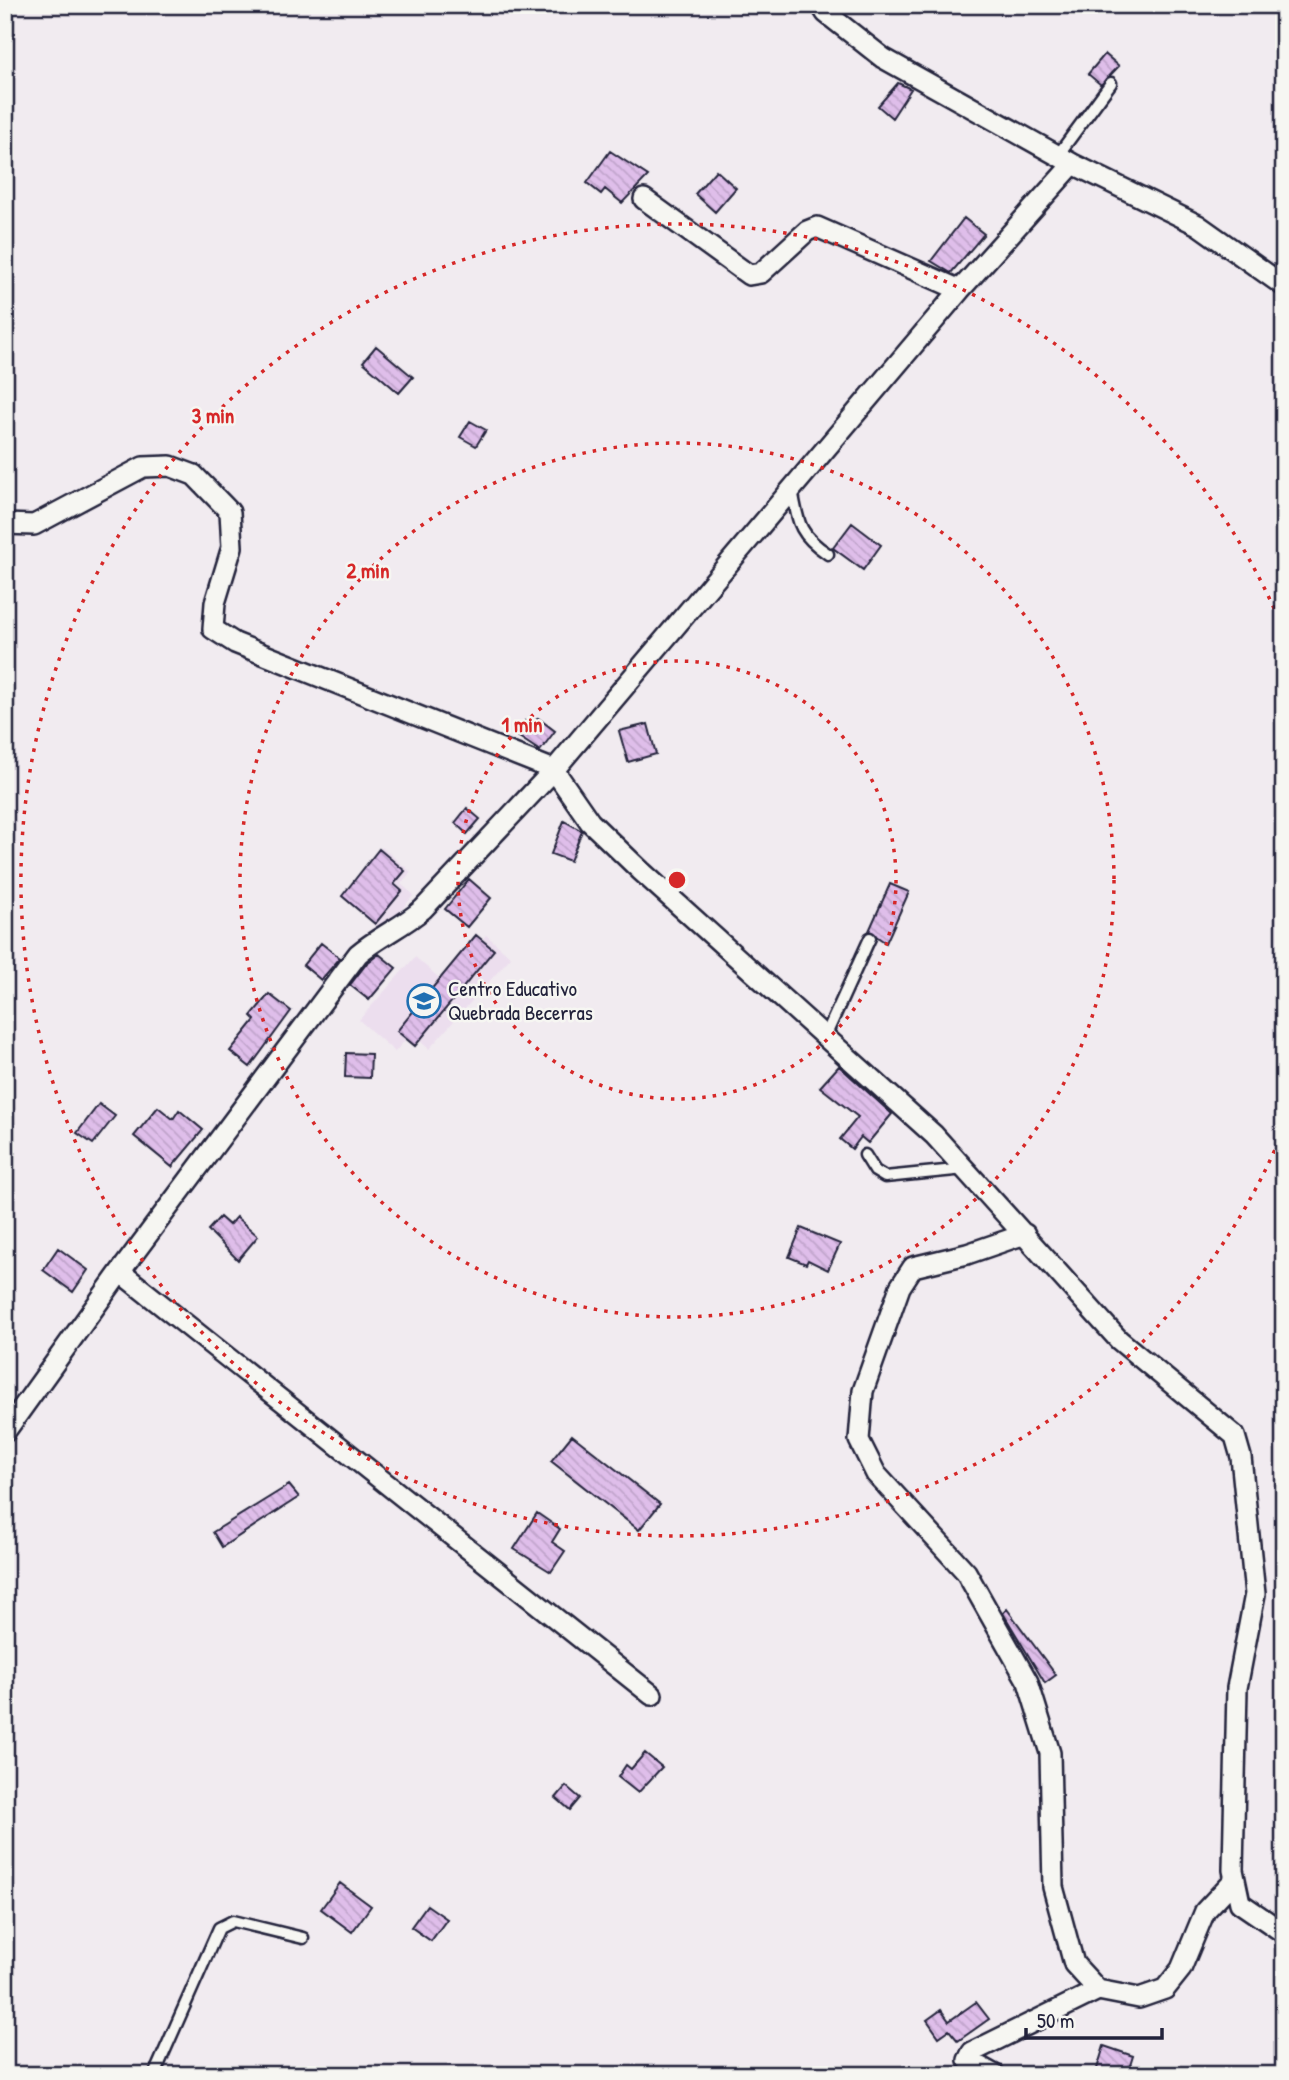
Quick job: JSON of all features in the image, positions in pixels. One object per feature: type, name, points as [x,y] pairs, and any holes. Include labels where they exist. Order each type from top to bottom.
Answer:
[{"type":"street","points":[[821,5],[826,13],[883,58],[1065,160],[1198,225],[1284,286]]},
{"type":"street","points":[[5,1432],[120,1272],[358,954],[372,942],[402,927],[422,909],[554,770],[960,290],[1065,160]]},
{"type":"street","points":[[644,199],[749,275],[761,273],[807,231],[817,227],[960,290]]},
{"type":"street","points":[[5,524],[34,525],[143,467],[170,466],[194,475],[230,512],[232,547],[215,603],[213,629],[235,643],[554,770],[590,822],[934,1135],[1119,1340],[1235,1436],[1241,1457],[1255,1594],[1237,1688],[1235,1879],[1240,1903],[1284,1933]]},
{"type":"street","points":[[1025,1234],[967,1254],[913,1267],[900,1287],[863,1391],[859,1440],[876,1474],[966,1572],[1028,1682],[1051,1753],[1053,1887],[1074,1964],[1098,1990],[1139,1998],[1165,1989],[1181,1969],[1205,1911],[1235,1879]]},
{"type":"street","points":[[120,1272],[652,1695]]},
{"type":"street","points":[[995,2075],[968,2060],[972,2052],[1098,1990]]},
{"type":"lane","points":[[1065,160],[1111,83]]},
{"type":"lane","points":[[792,488],[799,526],[805,537],[828,554]]},
{"type":"lane","points":[[825,1037],[870,938]]},
{"type":"lane","points":[[865,1155],[875,1171],[885,1177],[965,1169]]},
{"type":"lane","points":[[154,2075],[219,1928],[233,1921],[303,1938]]},
{"type":"shaded area","points":[[382,847],[411,872],[401,884],[414,895],[383,931],[341,896]]},
{"type":"shaded area","name":"Centro Educativo Quebrada Becerras","points":[[486,935],[511,957],[429,1049],[411,1033],[395,1052],[359,1020],[415,957],[444,982]]},
{"type":"building","points":[[1105,54],[1119,66],[1101,85],[1088,74]]},
{"type":"building","points":[[898,83],[911,89],[892,118],[878,106]]},
{"type":"building","points":[[610,151],[648,176],[622,203],[605,189],[601,194],[587,183]]},
{"type":"building","points":[[716,170],[736,188],[715,212],[695,194]]},
{"type":"building","points":[[964,218],[984,234],[951,273],[931,261]]},
{"type":"building","points":[[376,346],[413,377],[399,393],[363,362]]},
{"type":"building","points":[[470,421],[486,430],[476,446],[460,437]]},
{"type":"building","points":[[852,523],[881,545],[863,570],[833,548]]},
{"type":"building","points":[[538,718],[555,731],[540,751],[516,735],[525,721],[532,726]]},
{"type":"building","points":[[648,724],[656,754],[628,762],[619,731]]},
{"type":"building","points":[[467,808],[480,819],[467,834],[455,823]]},
{"type":"building","points":[[564,821],[582,831],[570,861],[551,854]]},
{"type":"building","points":[[379,849],[405,871],[394,884],[402,891],[375,924],[342,896]]},
{"type":"building","points":[[469,879],[491,898],[467,927],[445,909]]},
{"type":"building","points":[[890,884],[909,892],[886,943],[869,931]]},
{"type":"building","points":[[476,935],[494,950],[415,1046],[397,1031]]},
{"type":"building","points":[[321,943],[340,958],[321,980],[303,965]]},
{"type":"building","points":[[379,954],[396,968],[369,1000],[350,985],[367,963]]},
{"type":"building","points":[[269,994],[291,1011],[250,1067],[230,1051],[255,1020],[251,1016]]},
{"type":"building","points":[[346,1053],[371,1054],[370,1078],[345,1077]]},
{"type":"building","points":[[839,1066],[892,1114],[868,1143],[861,1137],[852,1149],[840,1139],[858,1117],[820,1087]]},
{"type":"building","points":[[99,1104],[115,1116],[93,1144],[77,1133]]},
{"type":"building","points":[[158,1107],[173,1119],[179,1110],[203,1130],[172,1167],[134,1136]]},
{"type":"building","points":[[220,1217],[229,1225],[236,1217],[258,1236],[238,1260],[208,1230]]},
{"type":"building","points":[[801,1228],[840,1244],[828,1270],[808,1260],[806,1264],[789,1257]]},
{"type":"building","points":[[58,1248],[88,1270],[73,1292],[43,1270]]},
{"type":"building","points":[[572,1435],[660,1504],[639,1530],[551,1461]]},
{"type":"building","points":[[289,1485],[299,1497],[222,1547],[213,1532]]},
{"type":"building","points":[[537,1513],[560,1529],[552,1542],[565,1551],[551,1572],[514,1549]]},
{"type":"building","points":[[1007,1609],[1056,1675],[1045,1683],[1003,1613]]},
{"type":"building","points":[[645,1753],[662,1767],[638,1793],[618,1777],[626,1765],[631,1769]]},
{"type":"building","points":[[566,1786],[580,1798],[570,1810],[556,1798]]},
{"type":"building","points":[[340,1883],[371,1906],[352,1932],[321,1909]]},
{"type":"building","points":[[427,1905],[447,1919],[431,1941],[411,1927]]},
{"type":"building","points":[[976,2002],[989,2019],[958,2041],[949,2030],[939,2037],[927,2020],[941,2010],[949,2021]]},
{"type":"building","points":[[1104,2046],[1133,2056],[1127,2075],[1096,2072]]},
{"type":"place","name":"Centro Educativo Quebrada Becerras","points":[[424,1001]]}]
